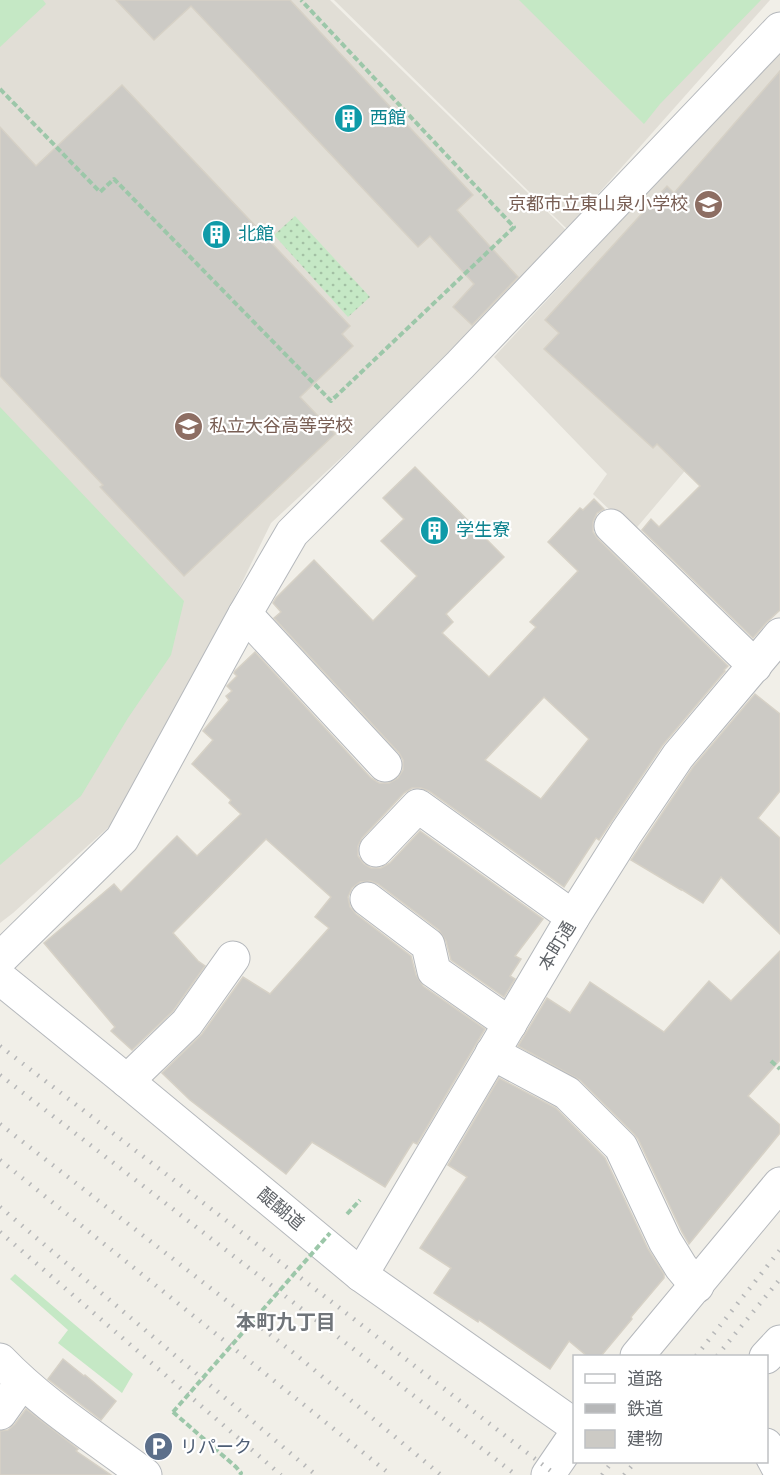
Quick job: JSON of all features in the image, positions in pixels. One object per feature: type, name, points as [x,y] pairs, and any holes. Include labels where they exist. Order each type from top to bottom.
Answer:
[{"type":"street","points":[[0,959],[122,839],[292,532],[460,365],[780,30]]},
{"type":"street","points":[[611,526],[755,666]]},
{"type":"street","points":[[245,614],[385,765]]},
{"type":"street","name":"本町通","points":[[361,1275],[573,917],[626,833],[678,756],[780,636]]},
{"type":"street","points":[[376,850],[418,806],[573,917]]},
{"type":"street","points":[[367,899],[428,945],[434,971],[510,1024]]},
{"type":"street","points":[[127,1081],[186,1023],[233,958]]},
{"type":"street","name":"醍醐道","points":[[0,978],[361,1275],[573,1424]]},
{"type":"street","points":[[492,1053],[567,1093],[621,1147],[665,1241],[681,1267],[697,1286]]},
{"type":"street","points":[[639,1355],[780,1184]]},
{"type":"street","points":[[767,1355],[780,1342]]},
{"type":"street","points":[[0,1413],[11,1371],[39,1396],[144,1475]]},
{"type":"street","points":[[548,1475],[573,1438]]},
{"type":"street","points":[[768,1449],[780,1471]]},
{"type":"path","points":[[0,89],[100,192],[114,179],[331,401],[513,227],[301,0]]},
{"type":"path","points":[[771,1061],[780,1069]]},
{"type":"path","points":[[240,1475],[242,1473],[236,1467],[172,1412],[330,1233]]},
{"type":"shaded area","name":"私立大谷高等学校","points":[[0,0],[330,0],[567,231],[480,329],[271,523],[199,670],[112,824],[0,923]]},
{"type":"shaded area","name":"京都市立東山泉小学校","points":[[334,0],[770,0],[567,229]]},
{"type":"shaded area","name":"京都市立東山泉小学校","points":[[780,50],[780,367],[728,420],[633,532],[593,494],[607,474],[494,357]]},
{"type":"green space","points":[[0,0],[43,0],[46,4],[0,47]]},
{"type":"green space","points":[[519,0],[761,0],[660,104],[644,124]]},
{"type":"green space","points":[[295,216],[370,297],[348,317],[274,235]]},
{"type":"green space","points":[[0,407],[184,601],[171,655],[128,718],[81,796],[0,865]]},
{"type":"green space","points":[[15,1274],[133,1374],[122,1393],[58,1343],[68,1330],[10,1279]]},
{"type":"building","name":"西館","points":[[116,0],[290,0],[473,195],[457,210],[518,277],[472,325],[453,307],[474,284],[430,236],[418,247],[191,6],[154,40]]},
{"type":"building","name":"京都市立東山泉小学校","points":[[780,71],[780,610],[753,638],[642,530],[651,519],[659,527],[700,486],[657,444],[653,448],[544,349],[559,333],[545,320],[667,186],[674,193]]},
{"type":"building","points":[[122,85],[350,326],[342,334],[353,346],[300,397],[335,434],[184,576],[100,487],[103,485],[0,376],[0,127],[36,166]]},
{"type":"building","points":[[415,467],[504,557],[446,614],[453,622],[442,633],[489,677],[536,627],[530,622],[578,571],[548,542],[580,508],[583,510],[594,499],[604,509],[597,513],[593,522],[593,532],[598,539],[728,666],[662,746],[599,840],[596,838],[564,887],[429,791],[421,788],[412,788],[404,793],[362,838],[358,846],[358,856],[364,864],[371,868],[381,868],[390,863],[420,831],[543,919],[515,956],[521,959],[510,976],[515,979],[504,997],[451,960],[446,941],[439,930],[378,884],[370,881],[360,882],[352,888],[348,897],[350,907],[411,956],[416,975],[423,986],[485,1029],[417,1144],[413,1142],[385,1187],[312,1142],[286,1174],[190,1100],[162,1073],[202,1034],[243,977],[270,994],[329,928],[315,917],[331,897],[266,839],[173,933],[205,966],[173,1011],[132,1050],[111,1031],[115,1027],[44,943],[114,884],[121,892],[177,836],[197,856],[241,814],[229,803],[231,800],[192,764],[213,740],[203,731],[229,700],[226,696],[232,691],[227,686],[237,676],[235,671],[255,652],[371,778],[379,783],[389,783],[398,778],[403,770],[403,760],[399,753],[274,618],[281,612],[273,603],[314,560],[373,621],[417,576],[381,541],[404,519],[383,498]],"holes":[[[544,697],[589,739],[541,799],[485,760]]]},
{"type":"building","points":[[755,694],[780,714],[780,791],[758,818],[780,838],[780,934],[721,877],[703,903],[631,860],[693,767]]},
{"type":"building","points":[[780,951],[780,1060],[748,1096],[780,1125],[780,1133],[689,1244],[634,1134],[580,1080],[518,1046],[547,998],[570,1013],[590,982],[664,1032],[709,981],[731,1001]]},
{"type":"building","points":[[499,1078],[556,1108],[605,1158],[664,1278],[602,1355],[586,1355],[569,1341],[550,1369],[479,1320],[478,1322],[434,1293],[451,1268],[420,1248],[467,1177],[448,1165]]},
{"type":"building","points":[[63,1359],[116,1401],[101,1420],[48,1379]]},
{"type":"building","points":[[26,1409],[78,1449],[76,1451],[111,1475],[0,1475],[0,1431],[8,1430]]},
{"type":"railway","points":[[0,1046],[556,1475]]},
{"type":"railway","points":[[0,1075],[516,1475]]},
{"type":"railway","points":[[0,1124],[295,1354],[441,1475]]},
{"type":"railway","points":[[0,1160],[391,1475]]},
{"type":"railway","points":[[0,1207],[316,1475]]},
{"type":"railway","points":[[0,1232],[281,1475]]},
{"type":"railway","points":[[697,1355],[780,1250]]},
{"type":"railway","points":[[718,1355],[780,1279]]},
{"type":"railway","points":[[602,1475],[611,1463]]},
{"type":"railway","points":[[624,1475],[634,1463]]},
{"type":"place","name":"西館","points":[[349,118]]},
{"type":"place","name":"京都市立東山泉小学校","points":[[709,204]]},
{"type":"place","name":"北館","points":[[217,234]]},
{"type":"place","name":"私立大谷高等学校","points":[[188,426]]},
{"type":"place","name":"学生寮","points":[[435,530]]},
{"type":"place","name":"リパーク","points":[[159,1447]]},
{"type":"district","name":"本町九丁目","points":[[286,1322]]}]
